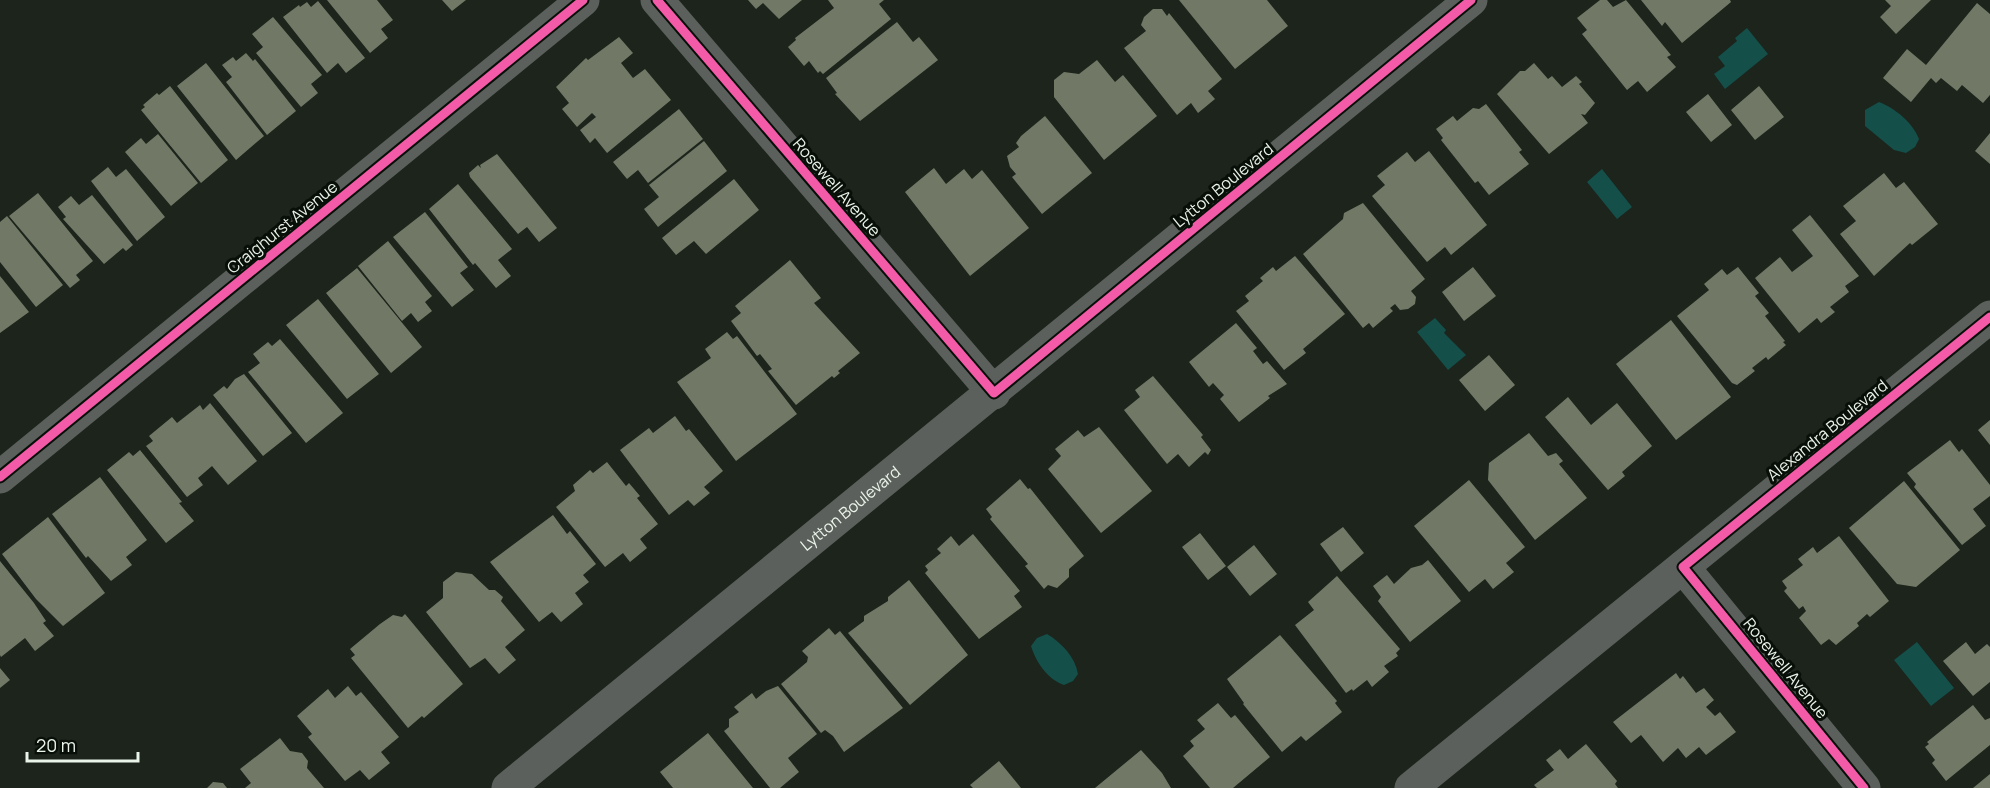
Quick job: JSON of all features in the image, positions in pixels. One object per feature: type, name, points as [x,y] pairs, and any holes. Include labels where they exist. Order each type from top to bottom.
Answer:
[{"type":"street","name":"Craighurst Avenue","points":[[0,477],[583,0]]},
{"type":"street","name":"Rosewell Avenue","points":[[657,0],[994,393]]},
{"type":"street","name":"Lytton Boulevard","points":[[508,788],[994,393],[1471,0]]},
{"type":"street","name":"Alexandra Boulevard","points":[[1411,788],[1990,317]]},
{"type":"street","name":"Rosewell Avenue","points":[[1683,567],[1864,788]]},
{"type":"water","points":[[1747,28],[1768,54],[1725,89],[1714,74],[1725,66],[1718,57],[1737,41],[1735,38]]},
{"type":"water","points":[[1879,102],[1903,117],[1916,133],[1919,139],[1915,147],[1906,153],[1894,150],[1865,126],[1865,110]]},
{"type":"water","points":[[1602,169],[1632,207],[1617,219],[1587,182]]},
{"type":"water","points":[[1435,318],[1446,330],[1444,333],[1466,355],[1448,370],[1417,332]]},
{"type":"water","points":[[1047,634],[1067,651],[1078,674],[1073,681],[1064,685],[1052,679],[1043,669],[1031,646],[1037,638]]},
{"type":"water","points":[[1917,642],[1954,688],[1931,706],[1894,660]]},
{"type":"building","points":[[327,0],[377,0],[393,20],[381,29],[388,38],[370,53]]},
{"type":"building","points":[[442,0],[466,0],[452,11]]},
{"type":"building","points":[[748,0],[802,0],[779,19],[763,3],[756,9]]},
{"type":"building","points":[[828,0],[884,0],[879,4],[891,19],[823,74],[820,71],[818,73],[809,61],[804,66],[788,47],[796,40],[795,38],[834,8]]},
{"type":"building","points":[[1179,0],[1267,0],[1288,26],[1235,69]]},
{"type":"building","points":[[1600,0],[1607,0],[1613,7],[1626,0],[1671,55],[1667,57],[1676,67],[1647,92],[1638,81],[1627,90],[1582,34],[1587,30],[1577,18]]},
{"type":"building","points":[[1641,0],[1730,0],[1731,2],[1682,43],[1665,22],[1662,26]]},
{"type":"building","points":[[1885,0],[1931,0],[1896,34],[1880,17],[1891,6]]},
{"type":"building","points":[[318,1],[365,58],[346,73],[338,63],[327,73],[283,17],[299,5],[300,7],[307,2],[311,7]]},
{"type":"building","points":[[1977,3],[1990,14],[1990,95],[1983,103],[1962,85],[1957,91],[1941,78],[1936,83],[1931,78],[1911,102],[1883,78],[1907,49],[1926,65]]},
{"type":"building","points":[[1153,9],[1162,9],[1167,16],[1169,13],[1222,79],[1208,91],[1215,99],[1198,113],[1191,103],[1177,115],[1124,48],[1146,31],[1141,25],[1144,17]]},
{"type":"building","points":[[273,17],[322,75],[311,84],[318,93],[301,107],[256,53],[263,47],[252,34]]},
{"type":"building","points":[[897,22],[913,42],[919,37],[938,60],[860,121],[835,94],[837,93],[826,78]]},
{"type":"building","points":[[619,37],[633,53],[621,63],[633,78],[645,69],[671,100],[607,153],[595,138],[590,143],[580,130],[596,117],[592,113],[577,127],[562,109],[569,103],[556,87],[586,58],[588,60]]},
{"type":"building","points":[[246,53],[253,61],[255,59],[296,111],[267,135],[226,82],[232,77],[222,65],[233,57],[236,61]]},
{"type":"building","points":[[1097,60],[1115,82],[1123,75],[1157,116],[1104,160],[1054,97],[1054,80],[1064,72],[1079,74]]},
{"type":"building","points":[[206,63],[264,136],[236,160],[177,86]]},
{"type":"building","points":[[1534,63],[1548,79],[1552,76],[1562,87],[1576,76],[1582,82],[1579,84],[1595,103],[1585,115],[1581,114],[1588,123],[1549,154],[1497,94],[1520,71],[1525,71]]},
{"type":"building","points":[[170,86],[228,160],[201,183],[141,110],[145,107],[143,105],[157,93],[159,95]]},
{"type":"building","points":[[1759,86],[1784,117],[1755,140],[1731,110]]},
{"type":"building","points":[[1708,94],[1732,125],[1711,142],[1686,112]]},
{"type":"building","points":[[1486,104],[1522,150],[1519,152],[1529,164],[1489,195],[1478,181],[1475,183],[1441,140],[1443,138],[1436,129],[1453,116],[1457,121],[1473,108],[1479,109]]},
{"type":"building","points":[[679,109],[703,139],[648,183],[638,170],[627,179],[613,162]]},
{"type":"building","points":[[1045,116],[1092,173],[1042,214],[1012,177],[1016,174],[1010,167],[1007,156],[1019,147],[1016,143],[1021,136]]},
{"type":"building","points":[[1990,133],[1990,164],[1975,151]]},
{"type":"building","points":[[158,134],[198,183],[171,206],[125,152],[141,138],[146,144]]},
{"type":"building","points":[[704,141],[727,171],[658,227],[644,209],[659,197],[649,185]]},
{"type":"building","points":[[1429,151],[1487,225],[1451,255],[1445,247],[1427,262],[1372,196],[1385,185],[1377,176],[1407,152],[1415,162]]},
{"type":"building","points":[[497,154],[557,228],[539,242],[527,227],[518,234],[470,177],[469,173],[478,165],[481,168],[480,165]]},
{"type":"building","points":[[108,167],[116,177],[126,169],[165,217],[137,241],[91,181]]},
{"type":"building","points":[[934,168],[946,184],[964,169],[972,179],[982,170],[1029,228],[970,276],[905,192]]},
{"type":"building","points":[[1884,173],[1896,188],[1904,182],[1938,224],[1912,245],[1910,243],[1874,276],[1840,234],[1856,221],[1843,206]]},
{"type":"building","points":[[734,179],[759,210],[706,254],[694,241],[676,255],[662,238]]},
{"type":"building","points":[[458,184],[512,249],[498,260],[511,276],[496,288],[475,263],[473,265],[429,209]]},
{"type":"building","points":[[38,193],[93,261],[76,275],[80,280],[70,288],[9,216]]},
{"type":"building","points":[[92,195],[133,245],[126,251],[123,248],[104,264],[63,219],[66,217],[58,207],[71,196],[79,205]]},
{"type":"building","points":[[1363,203],[1425,279],[1411,291],[1416,297],[1415,304],[1408,309],[1400,310],[1395,304],[1390,308],[1393,311],[1373,328],[1369,323],[1363,328],[1303,254],[1343,219],[1344,213]]},
{"type":"building","points":[[425,212],[468,267],[460,273],[474,290],[452,307],[393,237]]},
{"type":"building","points":[[1810,215],[1859,276],[1845,286],[1849,292],[1830,307],[1835,312],[1821,323],[1817,318],[1799,333],[1755,278],[1780,257],[1792,272],[1813,256],[1792,230]]},
{"type":"building","points":[[7,216],[63,285],[36,307],[0,262],[0,222]]},
{"type":"building","points":[[388,241],[432,296],[425,302],[432,311],[418,322],[411,313],[402,321],[358,266]]},
{"type":"building","points":[[1295,256],[1345,314],[1303,349],[1306,353],[1284,370],[1236,311],[1249,301],[1245,296],[1263,281],[1260,278],[1273,267],[1276,271]]},
{"type":"building","points":[[790,260],[821,298],[814,303],[860,353],[838,371],[840,373],[834,378],[832,376],[796,405],[768,371],[772,369],[760,354],[757,356],[731,321],[741,313],[735,306]]},
{"type":"building","points":[[1473,267],[1496,296],[1464,321],[1442,292]]},
{"type":"building","points":[[1738,267],[1759,293],[1755,296],[1769,313],[1765,316],[1786,345],[1768,360],[1766,357],[1752,368],[1755,371],[1737,385],[1732,383],[1677,316],[1709,290],[1704,284],[1722,269],[1727,275]]},
{"type":"building","points":[[357,268],[422,347],[391,373],[326,293]]},
{"type":"building","points":[[0,276],[29,312],[0,333]]},
{"type":"building","points":[[318,299],[379,374],[347,399],[286,325]]},
{"type":"building","points":[[1671,320],[1731,397],[1676,440],[1616,364]]},
{"type":"building","points":[[1236,323],[1257,348],[1253,351],[1263,364],[1267,361],[1287,384],[1268,396],[1270,398],[1239,422],[1220,399],[1224,395],[1213,383],[1209,387],[1189,362]]},
{"type":"building","points":[[727,332],[733,339],[737,336],[797,414],[736,461],[677,382],[711,358],[705,349]]},
{"type":"building","points":[[280,339],[343,413],[306,443],[248,372],[260,363],[253,354],[268,342],[272,346]]},
{"type":"building","points":[[1489,355],[1515,385],[1485,411],[1459,380]]},
{"type":"building","points":[[244,374],[292,433],[263,456],[213,395],[224,386],[227,389],[235,379]]},
{"type":"building","points":[[1153,376],[1203,435],[1201,437],[1211,450],[1208,455],[1205,452],[1189,467],[1178,454],[1167,464],[1124,410],[1140,397],[1135,390]]},
{"type":"building","points":[[1568,397],[1591,425],[1617,403],[1652,446],[1622,472],[1625,476],[1608,490],[1545,417]]},
{"type":"building","points":[[210,403],[257,461],[228,485],[212,466],[198,478],[203,485],[187,497],[146,446],[153,441],[149,436],[172,417],[177,423],[200,405],[203,410]]},
{"type":"building","points":[[675,416],[686,431],[689,429],[723,471],[704,487],[710,493],[694,506],[688,500],[669,515],[620,450],[649,428],[653,433]]},
{"type":"building","points":[[1990,420],[1990,445],[1978,430]]},
{"type":"building","points":[[1099,427],[1152,491],[1101,533],[1048,469],[1061,456],[1055,449],[1078,430],[1084,437]]},
{"type":"building","points":[[1529,433],[1548,456],[1556,453],[1563,461],[1559,464],[1587,498],[1535,540],[1488,480],[1489,463]]},
{"type":"building","points":[[1950,440],[1959,452],[1962,449],[1990,485],[1990,496],[1973,509],[1986,526],[1962,545],[1914,487],[1916,484],[1907,473]]},
{"type":"building","points":[[140,450],[182,502],[179,503],[194,521],[166,543],[107,470],[129,452],[133,456]]},
{"type":"building","points":[[607,462],[626,486],[629,483],[640,496],[637,498],[658,524],[640,539],[647,548],[630,562],[623,553],[605,567],[556,507],[575,491],[573,485],[590,470],[593,473]]},
{"type":"building","points":[[100,477],[147,540],[126,557],[132,565],[111,581],[88,556],[86,558],[52,514]]},
{"type":"building","points":[[1020,479],[1028,489],[1030,488],[1084,556],[1069,569],[1069,577],[1057,588],[1048,585],[1044,589],[1025,566],[1028,564],[990,519],[992,517],[986,509]]},
{"type":"building","points":[[1469,480],[1525,547],[1506,563],[1514,572],[1493,589],[1485,579],[1469,592],[1414,526]]},
{"type":"building","points":[[1904,481],[1960,550],[1916,587],[1897,584],[1849,528]]},
{"type":"building","points":[[553,515],[567,534],[570,531],[596,564],[583,575],[589,582],[575,593],[583,604],[561,622],[552,612],[539,622],[490,562]]},
{"type":"building","points":[[48,517],[105,593],[63,626],[36,599],[2,554]]},
{"type":"building","points":[[1343,527],[1364,553],[1341,572],[1320,544]]},
{"type":"building","points":[[1200,533],[1226,566],[1208,580],[1182,547]]},
{"type":"building","points":[[973,534],[1020,591],[1014,596],[1022,607],[979,639],[925,573],[928,570],[925,566],[941,553],[937,549],[951,536],[959,546]]},
{"type":"building","points":[[1839,536],[1889,601],[1870,617],[1867,614],[1857,623],[1859,626],[1836,645],[1829,639],[1821,645],[1799,618],[1806,611],[1803,606],[1799,609],[1784,591],[1787,588],[1782,581],[1803,565],[1798,559],[1813,547],[1817,553]]},
{"type":"building","points":[[1254,545],[1277,574],[1250,596],[1227,567]]},
{"type":"building","points":[[1428,560],[1461,601],[1410,642],[1378,601],[1381,597],[1373,586],[1387,575],[1394,584],[1411,568],[1422,565]]},
{"type":"building","points":[[0,561],[34,603],[46,621],[43,623],[54,636],[35,651],[25,638],[1,657],[0,655]]},
{"type":"building","points":[[456,572],[472,574],[489,590],[495,590],[503,597],[501,601],[525,630],[505,647],[516,660],[499,674],[485,658],[470,668],[426,612],[443,598],[443,582]]},
{"type":"building","points":[[1337,576],[1400,649],[1396,653],[1398,656],[1384,666],[1389,672],[1372,687],[1367,680],[1353,691],[1352,689],[1346,693],[1295,625],[1314,610],[1308,602]]},
{"type":"building","points":[[909,580],[968,655],[910,705],[848,633],[864,621],[864,616],[888,601],[888,597]]},
{"type":"building","points":[[405,614],[463,684],[424,718],[422,716],[408,728],[351,658],[355,655],[350,649],[393,615],[402,617]]},
{"type":"building","points":[[829,628],[835,635],[840,631],[903,708],[844,752],[833,736],[825,730],[821,733],[781,684],[807,662],[808,657],[802,651]]},
{"type":"building","points":[[1280,635],[1337,701],[1335,703],[1342,712],[1306,741],[1301,736],[1282,752],[1243,704],[1227,679]]},
{"type":"building","points":[[1966,642],[1975,654],[1987,644],[1990,647],[1990,682],[1973,696],[1943,661]]},
{"type":"building","points":[[0,668],[10,680],[0,688]]},
{"type":"building","points":[[1676,673],[1680,679],[1683,676],[1696,693],[1704,688],[1714,700],[1706,707],[1715,716],[1720,712],[1736,732],[1706,755],[1699,747],[1686,758],[1678,748],[1663,762],[1641,735],[1631,743],[1613,722]]},
{"type":"building","points":[[348,686],[356,696],[361,692],[399,737],[381,752],[390,763],[369,780],[360,770],[345,781],[308,737],[312,734],[297,716],[328,689],[335,698]]},
{"type":"building","points":[[778,686],[817,734],[788,758],[799,772],[780,788],[770,788],[724,731],[729,727],[729,719],[739,712],[734,707],[752,693],[756,699],[766,691]]},
{"type":"building","points":[[1218,703],[1231,718],[1235,715],[1270,757],[1233,788],[1210,788],[1183,756],[1194,746],[1190,741],[1205,729],[1197,720]]},
{"type":"building","points":[[1973,705],[1985,720],[1990,718],[1990,745],[1946,781],[1932,763],[1935,760],[1925,747],[1929,744],[1927,742]]},
{"type":"building","points":[[708,733],[753,788],[673,788],[660,772]]},
{"type":"building","points":[[280,738],[290,751],[302,753],[308,761],[307,768],[324,788],[245,788],[251,783],[240,769]]},
{"type":"building","points":[[1586,744],[1617,781],[1615,784],[1618,788],[1537,788],[1534,785],[1554,770],[1546,760],[1560,749],[1568,759]]},
{"type":"building","points":[[1141,750],[1162,773],[1171,788],[1095,788]]},
{"type":"building","points":[[999,761],[1021,788],[973,788],[970,785]]},
{"type":"building","points":[[1990,774],[1990,788],[1973,788]]},
{"type":"building","points":[[213,782],[223,783],[227,788],[207,788]]},
{"type":"cycle path","points":[[0,477],[583,0]]},
{"type":"cycle path","points":[[657,0],[994,393],[1471,0]]},
{"type":"cycle path","points":[[1864,788],[1683,567],[1990,317]]}]
